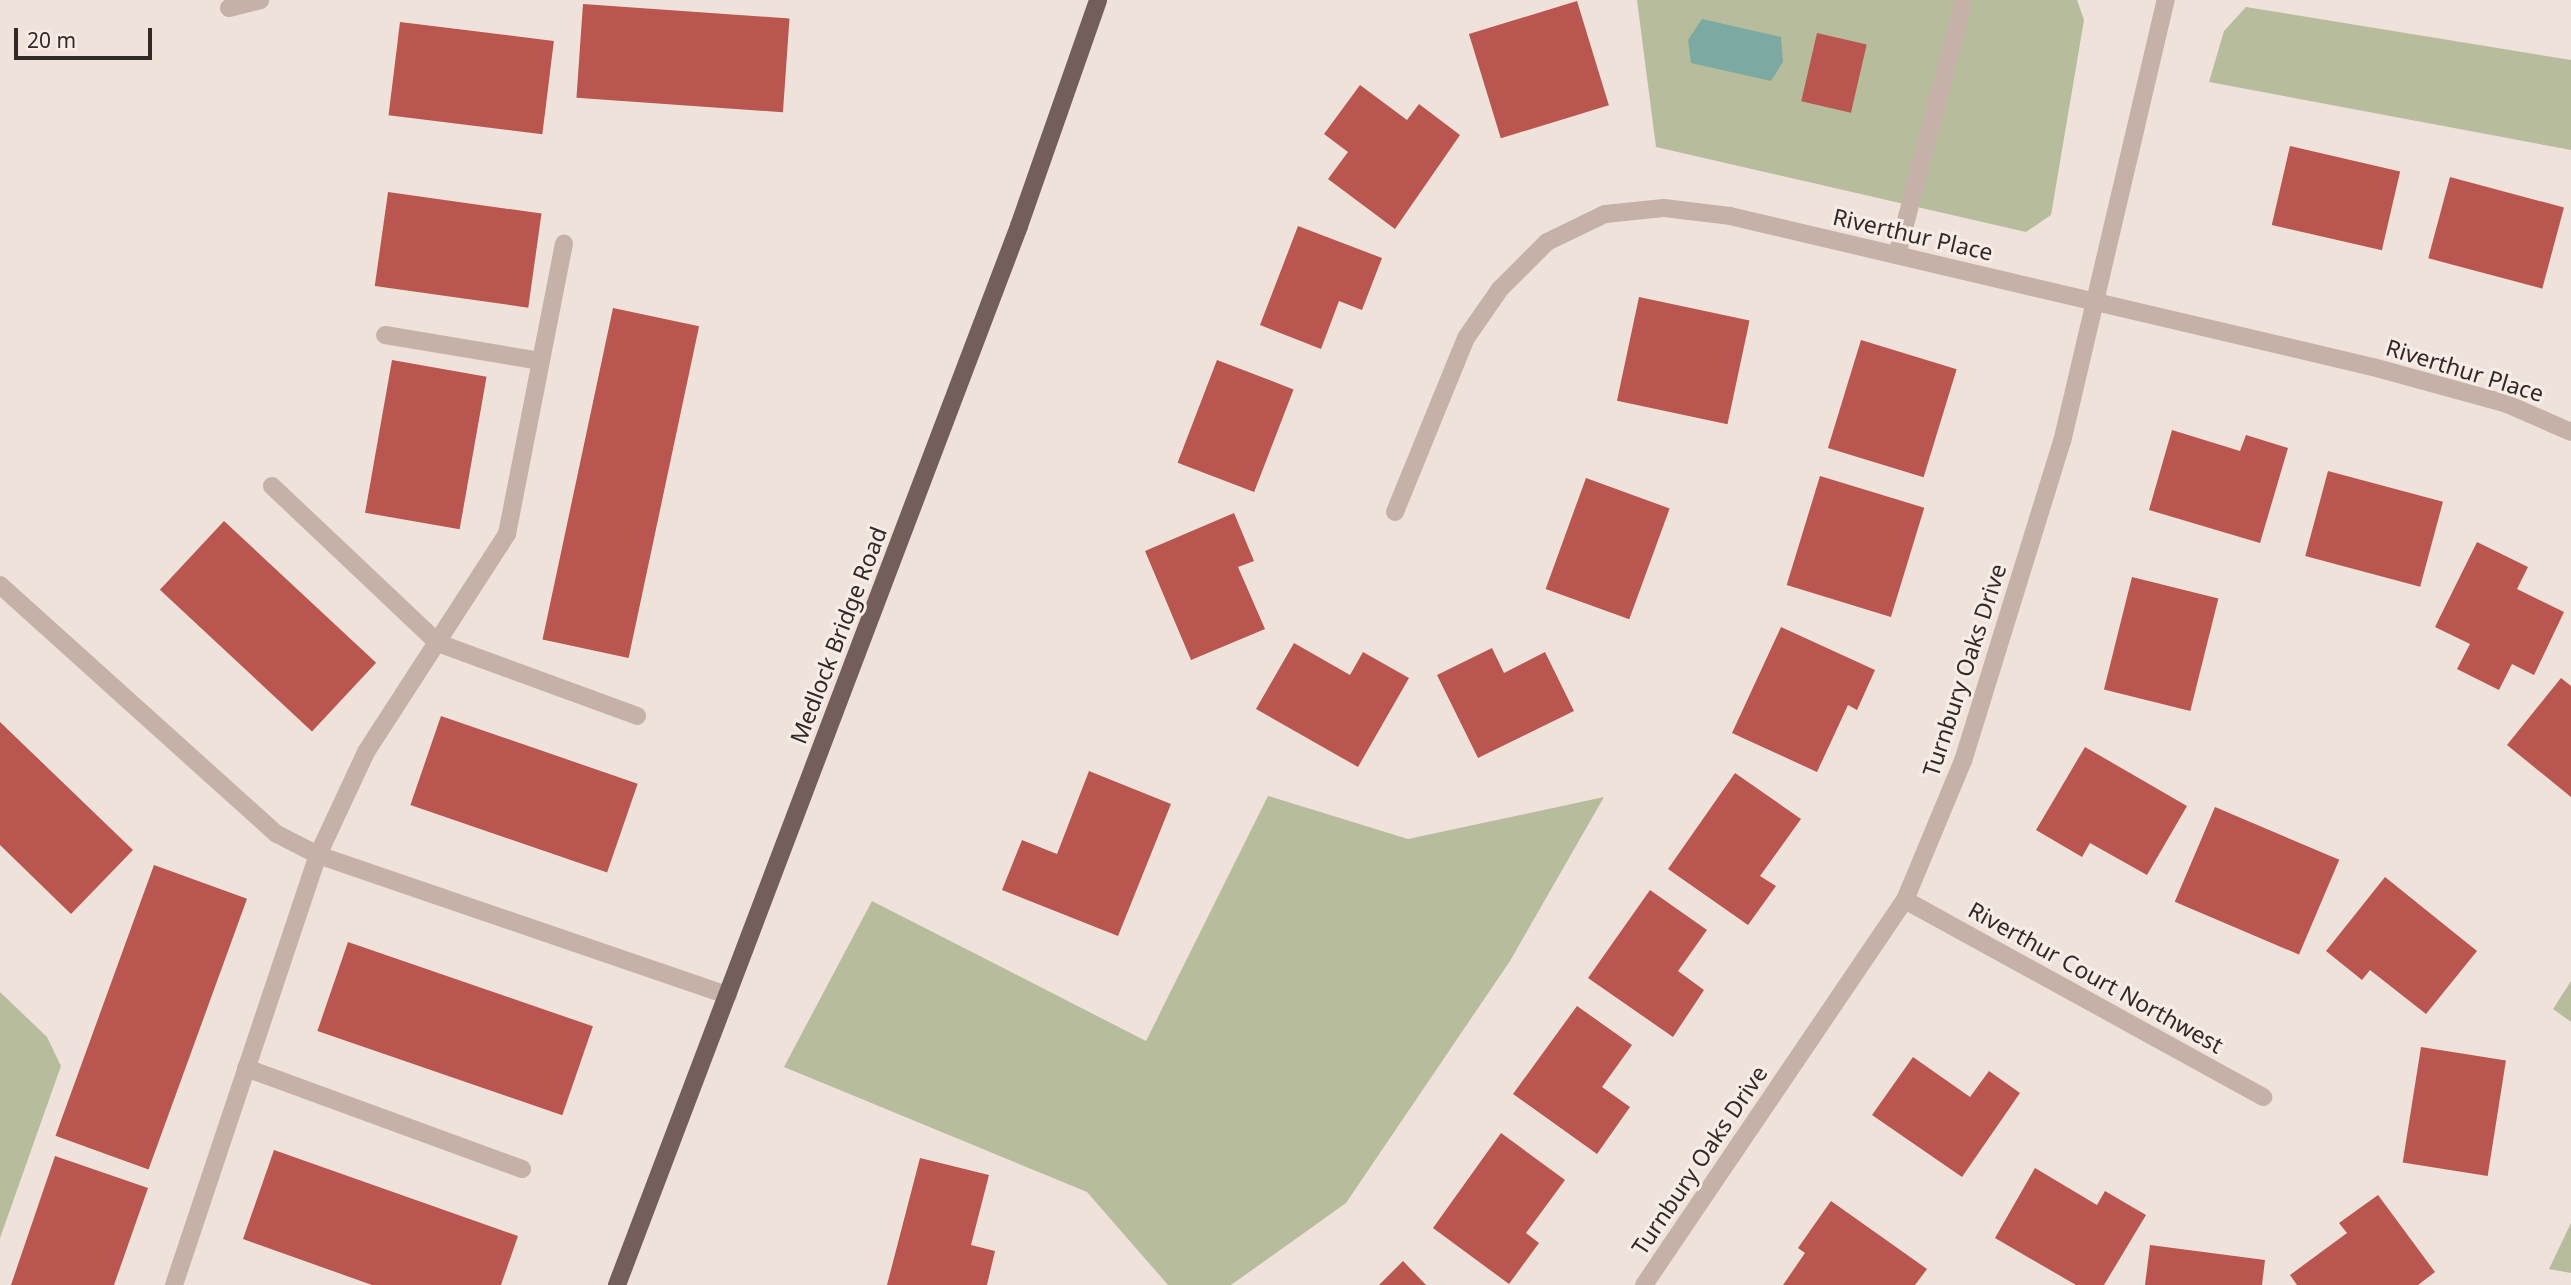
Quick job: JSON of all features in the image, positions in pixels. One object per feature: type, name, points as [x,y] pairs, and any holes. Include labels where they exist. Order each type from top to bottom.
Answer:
[{"type":"main road","name":"Medlock Bridge Road","points":[[617,1285],[1019,226],[1098,0]]},
{"type":"street","points":[[229,8],[260,0]]},
{"type":"street","name":"Turnbury Oaks Drive","points":[[1644,1285],[1905,900],[1996,661],[2062,442],[2166,0]]},
{"type":"street","points":[[1897,255],[1962,7]]},
{"type":"street","name":"Riverthur Place","points":[[1395,512],[1466,338],[1500,289],[1547,242],[1605,214],[1664,208],[1730,216],[2094,299],[2480,396],[2571,432]]},
{"type":"street","points":[[174,1285],[318,855],[366,752],[507,534],[564,244]]},
{"type":"street","points":[[385,335],[541,361]]},
{"type":"street","points":[[272,486],[438,643],[637,716]]},
{"type":"street","points":[[0,585],[219,788],[277,834],[318,855],[728,995]]},
{"type":"street","name":"Riverthur Court Northwest","points":[[1905,900],[2263,1097]]},
{"type":"street","points":[[246,1068],[522,1169]]},
{"type":"green space","points":[[1637,0],[2077,0],[2084,20],[2051,215],[2026,232],[1656,147]]},
{"type":"green space","points":[[2246,7],[2571,60],[2571,150],[2209,82],[2224,31]]},
{"type":"green space","points":[[1268,796],[1408,839],[1604,797],[1510,961],[1346,1203],[1231,1285],[1168,1285],[1087,1192],[784,1067],[872,901],[1146,1041]]},
{"type":"green space","points":[[2571,981],[2571,1022],[2553,1009]]},
{"type":"green space","points":[[0,992],[47,1037],[61,1066],[0,1238]]},
{"type":"green space","points":[[2571,1223],[2571,1273],[2549,1269]]},
{"type":"water","points":[[1702,19],[1781,37],[1783,62],[1771,81],[1691,63],[1688,40]]},
{"type":"building","points":[[1577,1],[1609,105],[1501,138],[1469,34]]},
{"type":"building","points":[[583,4],[789,18],[783,112],[576,98]]},
{"type":"building","points":[[400,22],[554,41],[542,134],[389,115]]},
{"type":"building","points":[[1817,33],[1867,44],[1851,113],[1801,101]]},
{"type":"building","points":[[1360,85],[1407,120],[1419,104],[1460,135],[1395,229],[1328,179],[1348,152],[1324,134]]},
{"type":"building","points":[[2290,146],[2400,171],[2382,250],[2272,225]]},
{"type":"building","points":[[2450,177],[2564,208],[2542,289],[2428,258]]},
{"type":"building","points":[[388,192],[541,214],[528,308],[375,286]]},
{"type":"building","points":[[1298,226],[1382,258],[1362,310],[1339,301],[1321,349],[1260,325]]},
{"type":"building","points":[[1639,297],[1750,320],[1727,424],[1617,401]]},
{"type":"building","points":[[613,308],[699,326],[629,658],[543,640]]},
{"type":"building","points":[[1861,340],[1957,369],[1924,477],[1828,448]]},
{"type":"building","points":[[392,360],[487,377],[460,529],[365,513]]},
{"type":"building","points":[[1217,360],[1294,389],[1254,492],[1178,463]]},
{"type":"building","points":[[2172,430],[2240,451],[2246,435],[2288,448],[2260,543],[2149,510]]},
{"type":"building","points":[[2328,471],[2443,502],[2420,587],[2305,556]]},
{"type":"building","points":[[1820,476],[1924,508],[1891,617],[1787,585]]},
{"type":"building","points":[[1586,478],[1670,508],[1629,619],[1546,589]]},
{"type":"building","points":[[1234,513],[1254,561],[1238,567],[1265,629],[1191,660],[1145,551]]},
{"type":"building","points":[[224,521],[376,663],[312,732],[160,590]]},
{"type":"building","points":[[2477,542],[2528,567],[2517,589],[2564,612],[2534,675],[2512,664],[2499,690],[2457,669],[2470,644],[2435,627]]},
{"type":"building","points":[[2132,577],[2218,599],[2190,711],[2104,690]]},
{"type":"building","points":[[1781,627],[1875,670],[1857,710],[1848,705],[1817,772],[1732,733]]},
{"type":"building","points":[[1294,643],[1350,675],[1363,652],[1409,678],[1358,767],[1256,709]]},
{"type":"building","points":[[1492,648],[1504,673],[1545,652],[1574,711],[1478,758],[1437,675]]},
{"type":"building","points":[[2561,678],[2571,686],[2571,797],[2507,745]]},
{"type":"building","points":[[441,716],[638,784],[607,873],[410,805]]},
{"type":"building","points":[[0,722],[133,850],[71,914],[0,845]]},
{"type":"building","points":[[2085,747],[2187,806],[2147,875],[2090,843],[2082,857],[2036,830]]},
{"type":"building","points":[[1089,771],[1171,804],[1118,936],[1002,890],[1022,840],[1057,854]]},
{"type":"building","points":[[1735,773],[1801,819],[1760,876],[1776,886],[1748,925],[1668,869]]},
{"type":"building","points":[[2215,807],[2339,860],[2299,955],[2175,902]]},
{"type":"building","points":[[154,865],[247,899],[149,1169],[55,1136]]},
{"type":"building","points":[[2385,877],[2477,951],[2426,1014],[2370,970],[2362,980],[2326,951]]},
{"type":"building","points":[[1650,890],[1707,930],[1678,971],[1704,990],[1673,1037],[1588,978]]},
{"type":"building","points":[[348,942],[593,1026],[562,1115],[317,1031]]},
{"type":"building","points":[[1577,1006],[1632,1045],[1602,1087],[1630,1107],[1597,1154],[1513,1094]]},
{"type":"building","points":[[2421,1047],[2506,1060],[2488,1176],[2403,1163]]},
{"type":"building","points":[[1913,1057],[1970,1097],[1989,1071],[2020,1093],[1962,1177],[1872,1115]]},
{"type":"building","points":[[1501,1133],[1565,1180],[1526,1233],[1539,1243],[1509,1284],[1433,1228]]},
{"type":"building","points":[[274,1150],[518,1236],[501,1285],[372,1285],[243,1239]]},
{"type":"building","points":[[55,1156],[148,1188],[114,1285],[11,1285]]},
{"type":"building","points":[[920,1158],[989,1175],[971,1245],[995,1251],[987,1285],[887,1285]]},
{"type":"building","points":[[2035,1168],[2097,1205],[2105,1191],[2146,1215],[2104,1285],[2076,1285],[1995,1238]]},
{"type":"building","points":[[2378,1195],[2435,1272],[2418,1285],[2297,1285],[2290,1275],[2347,1233],[2339,1223]]},
{"type":"building","points":[[1831,1201],[1927,1269],[1915,1285],[1783,1285],[1805,1253],[1798,1248]]},
{"type":"building","points":[[2150,1245],[2265,1260],[2262,1285],[2145,1285]]},
{"type":"building","points":[[1403,1261],[1426,1285],[1379,1285]]}]
